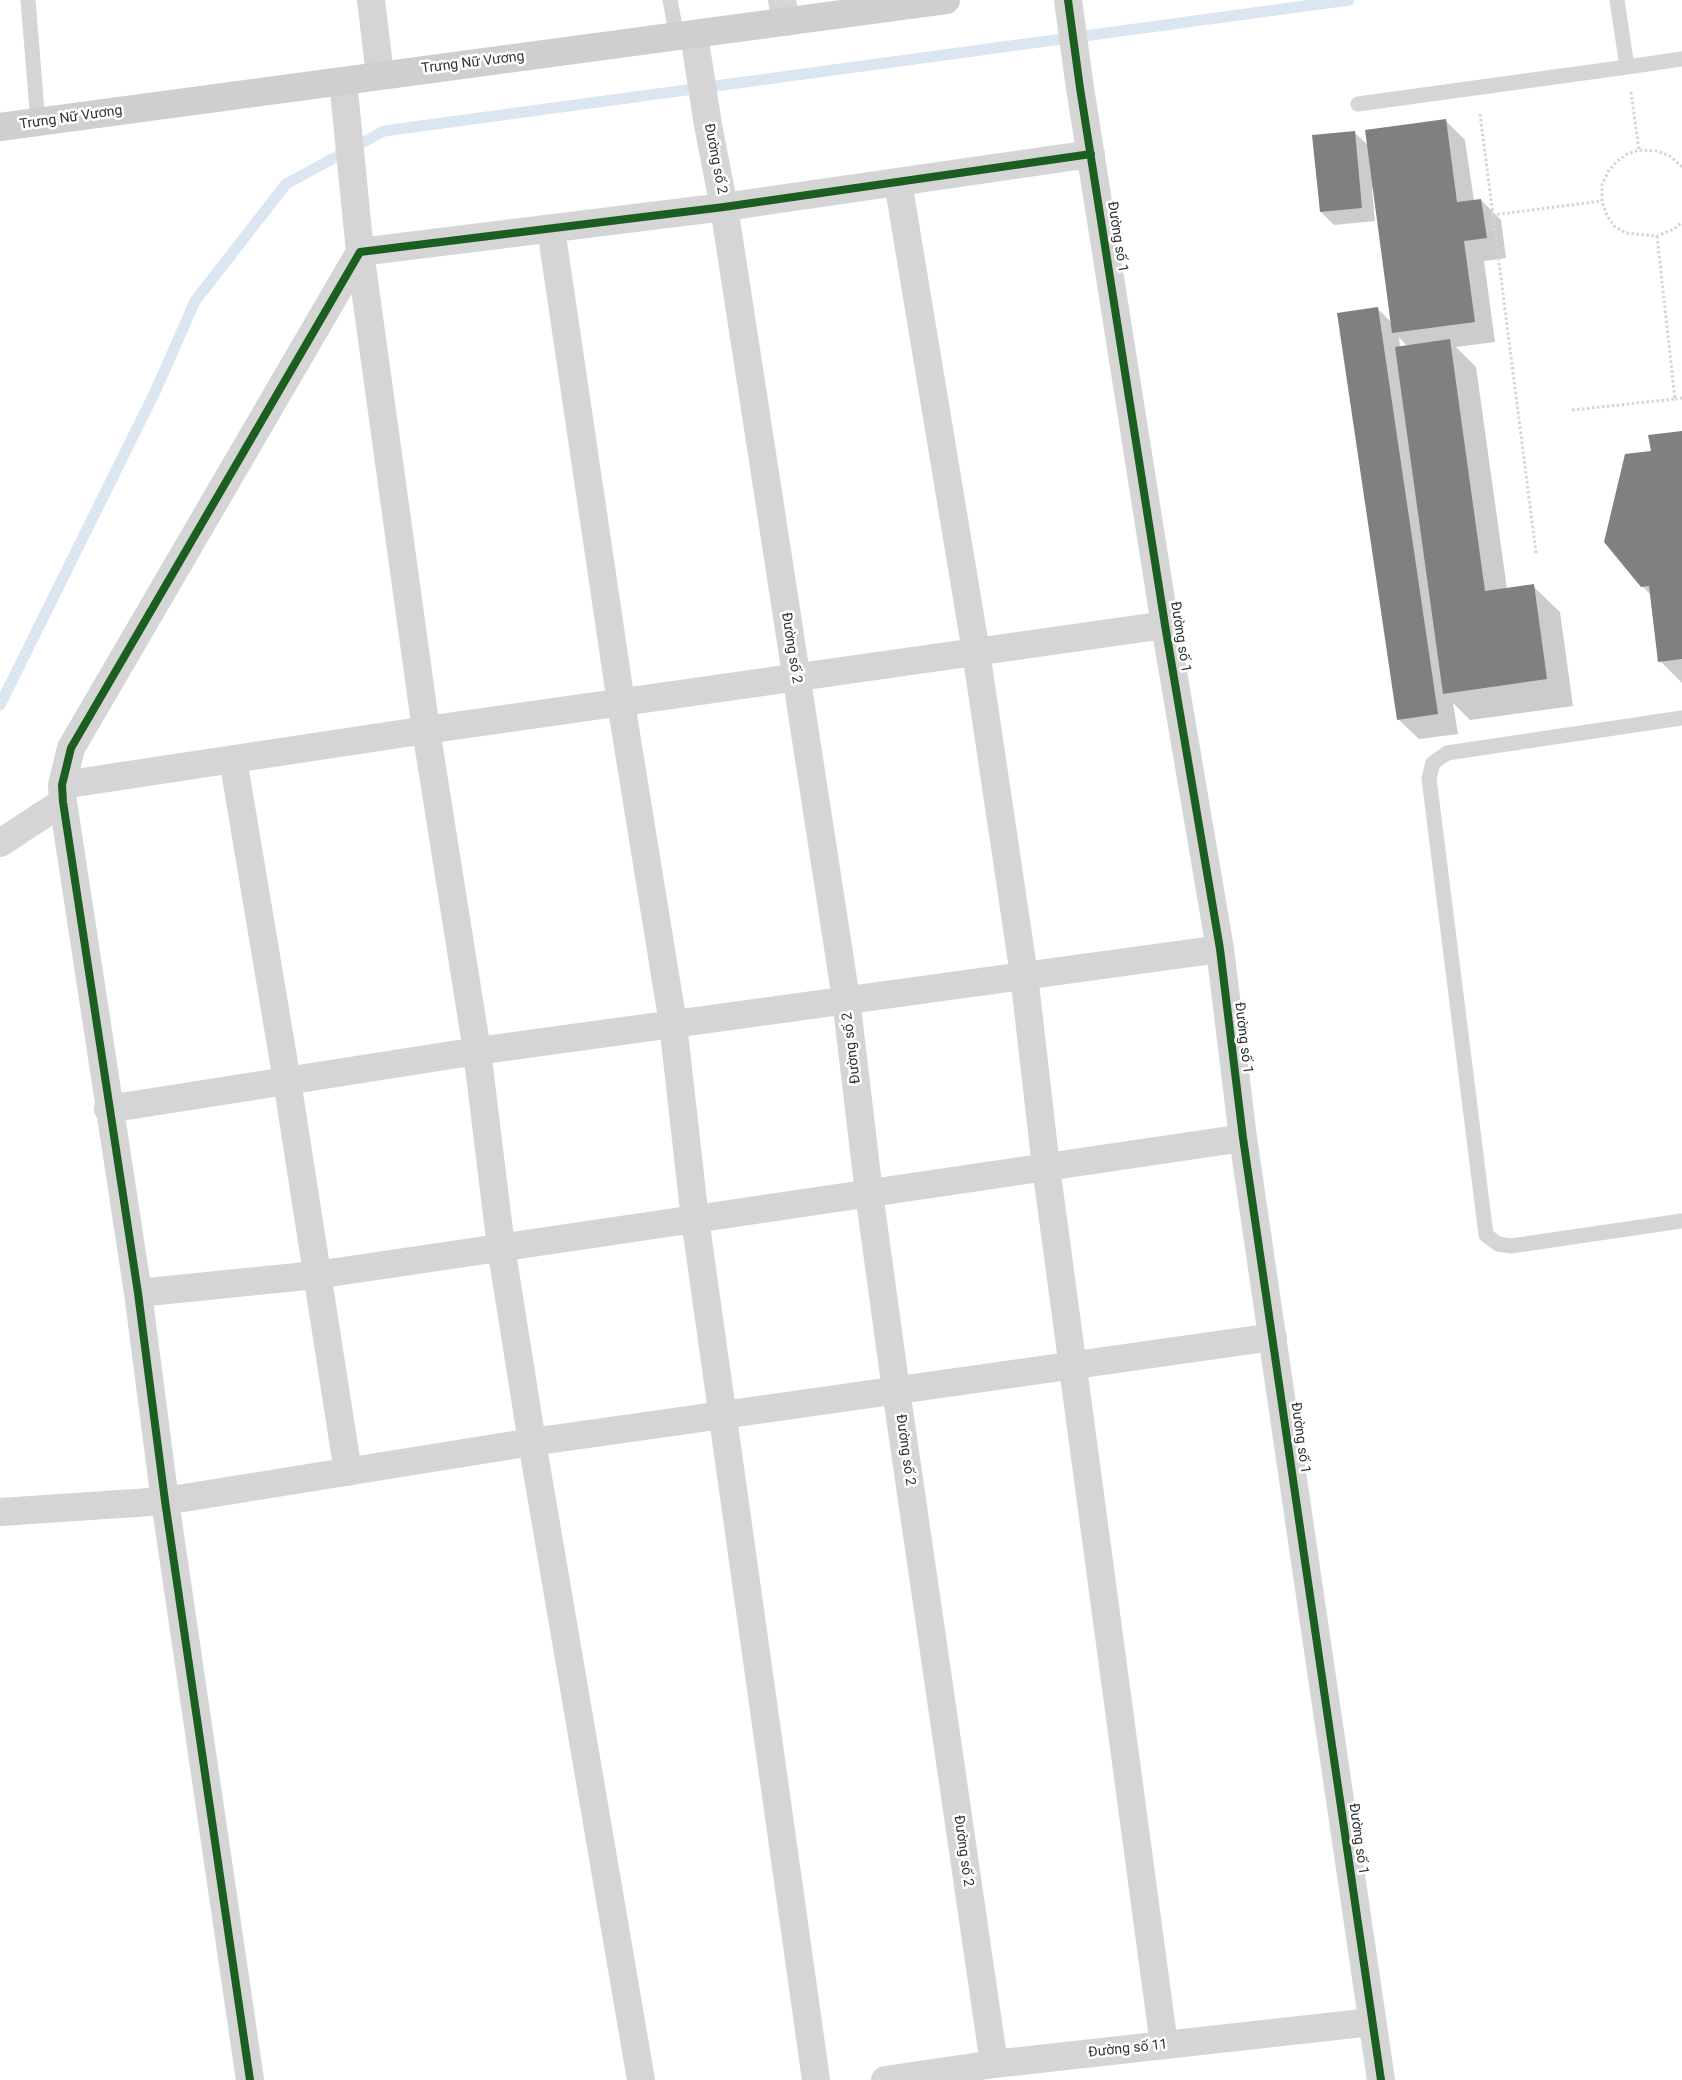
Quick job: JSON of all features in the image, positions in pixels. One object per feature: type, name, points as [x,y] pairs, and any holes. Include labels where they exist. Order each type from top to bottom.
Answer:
[{"type":"street","points":[[371,0],[380,75]]},
{"type":"street","name":"Trưng Nữ Vương","points":[[0,127],[380,75],[685,36],[784,11],[946,0]]},
{"type":"street","name":"Đường số 1","points":[[1069,7],[1080,88],[1165,625],[1220,949],[1243,1138],[1380,2080]]},
{"type":"street","name":"Đường số 2","points":[[685,36],[699,62],[708,125],[724,208],[846,1000],[869,1193],[896,1390],[994,2064]]},
{"type":"street","points":[[343,81],[360,252],[426,730],[477,1051],[501,1247],[532,1442],[641,2080]]},
{"type":"street","points":[[360,252],[724,208],[1091,154]]},
{"type":"street","points":[[898,182],[976,652],[1024,975],[1046,1167],[1164,2045]]},
{"type":"street","points":[[551,229],[621,703],[673,1024],[695,1219],[816,2080]]},
{"type":"street","points":[[250,2080],[165,1501],[138,1293],[108,1109],[62,794],[71,748],[360,252]]},
{"type":"street","points":[[0,842],[62,794],[233,759],[1165,625]]},
{"type":"street","points":[[233,759],[287,1081],[348,1472]]},
{"type":"street","points":[[108,1109],[477,1051],[1220,949]]},
{"type":"street","points":[[138,1293],[316,1275],[1243,1138]]},
{"type":"street","points":[[0,1512],[165,1501],[532,1442],[1273,1337]]},
{"type":"street","name":"Đường số 11","points":[[885,2080],[994,2064],[1372,2022]]},
{"type":"lane","points":[[28,0],[38,123]]},
{"type":"lane","points":[[670,0],[685,36]]},
{"type":"lane","points":[[1618,7],[1627,67]]},
{"type":"lane","points":[[1358,104],[1682,59]]},
{"type":"lane","points":[[1682,718],[1447,753],[1433,763],[1429,778],[1486,1235],[1498,1244],[1511,1246],[1682,1221]]},
{"type":"path","points":[[1627,67],[1639,150]]},
{"type":"path","points":[[1477,88],[1536,553]]},
{"type":"path","points":[[1682,167],[1670,156],[1657,151],[1639,150],[1627,154],[1616,162],[1608,172],[1602,185],[1602,201],[1607,216],[1615,227],[1626,233],[1657,236],[1674,229],[1682,222]]},
{"type":"path","points":[[1493,215],[1602,201]]},
{"type":"path","points":[[1657,236],[1675,399]]},
{"type":"path","points":[[1572,410],[1682,398]]},
{"type":"building","points":[[1446,119],[1457,202],[1481,199],[1487,238],[1464,241],[1475,322],[1392,333],[1365,130]]},
{"type":"building","points":[[1355,131],[1362,208],[1320,212],[1312,135]]},
{"type":"building","points":[[1378,307],[1438,714],[1397,720],[1337,313]]},
{"type":"building","points":[[1450,339],[1485,591],[1534,584],[1547,679],[1443,694],[1395,347]]},
{"type":"building","points":[[1682,431],[1682,659],[1658,662],[1649,586],[1641,587],[1604,542],[1625,454],[1651,451],[1648,435]]},
{"type":"waterway","points":[[0,705],[155,392],[195,301],[286,184],[384,131],[1349,0]]},
{"type":"cycle path","points":[[1068,0],[1080,88],[1165,625],[1220,949],[1243,1138],[1381,2080]]},
{"type":"cycle path","points":[[250,2080],[165,1501],[138,1293],[63,802],[62,785],[71,748],[360,252],[724,207],[1091,154]]}]
